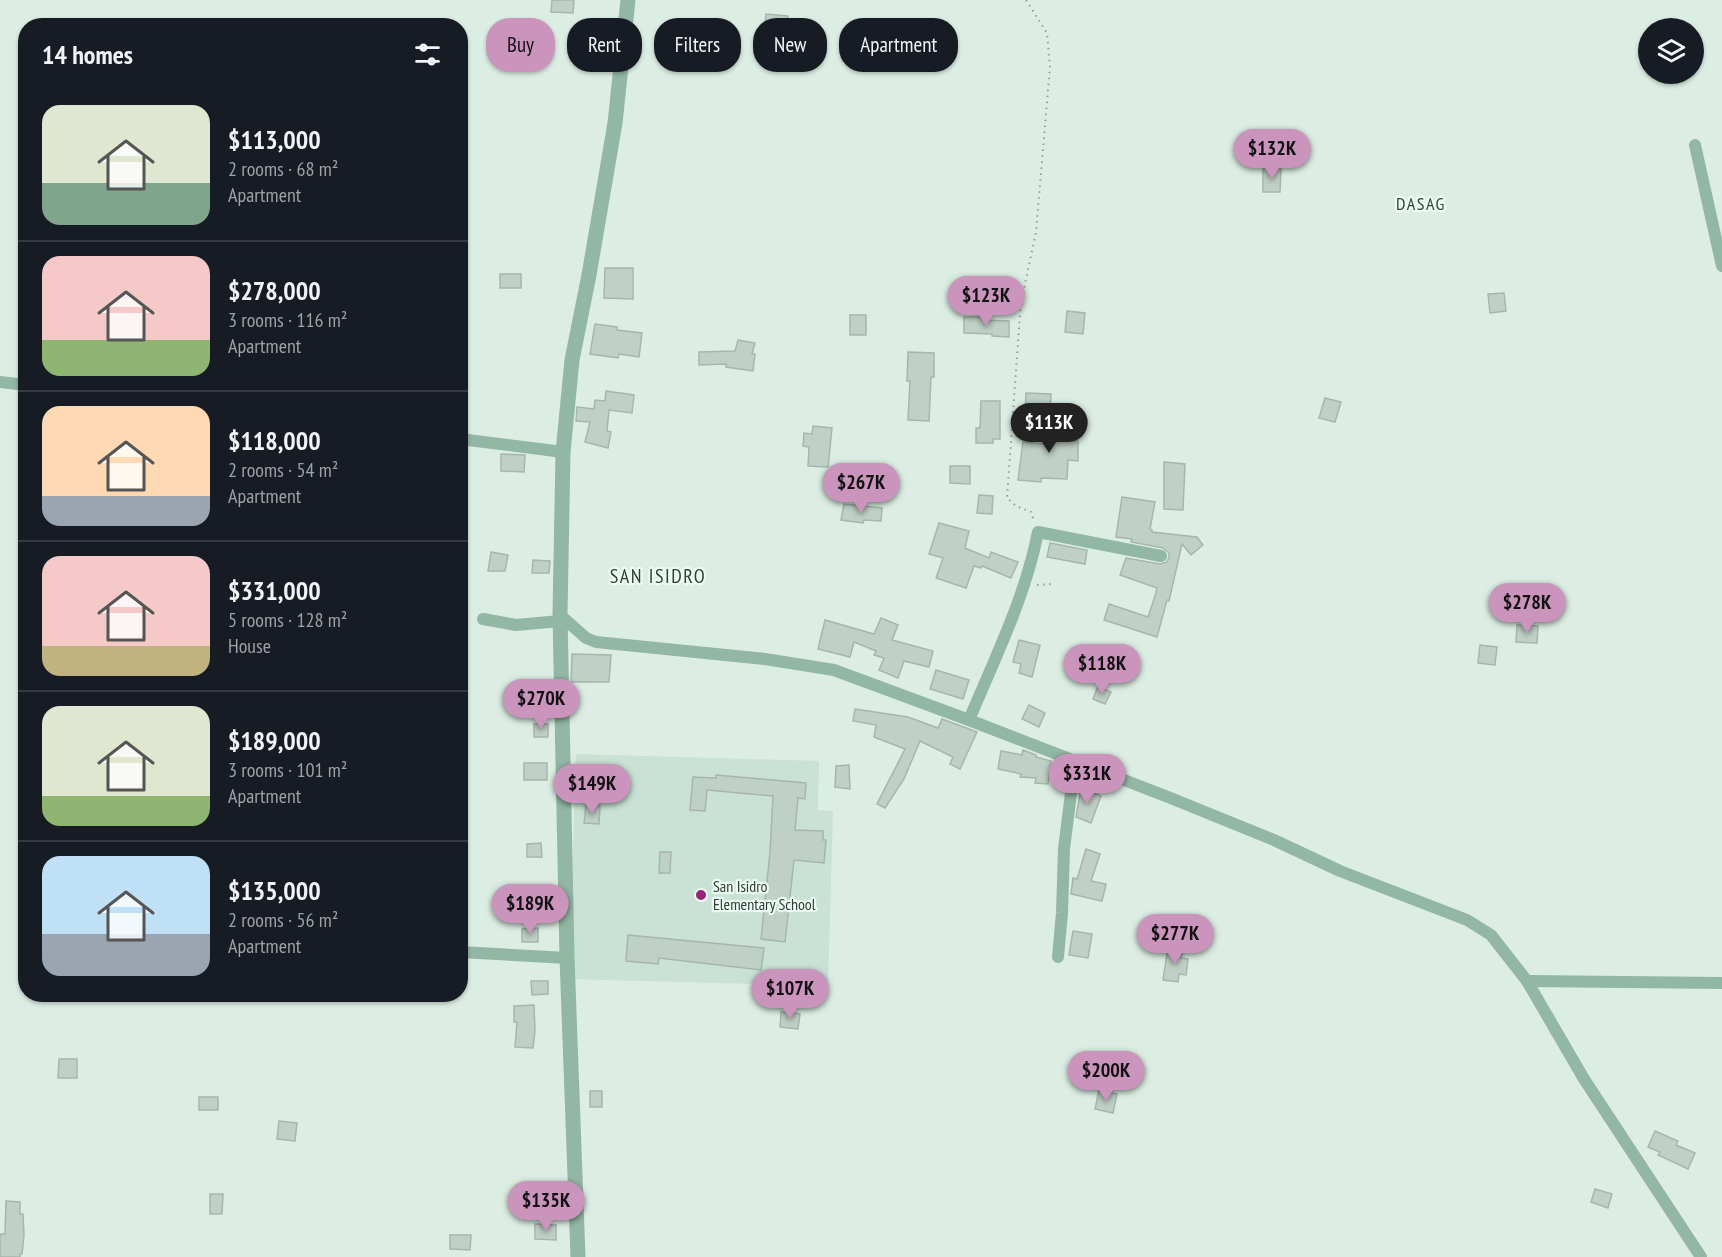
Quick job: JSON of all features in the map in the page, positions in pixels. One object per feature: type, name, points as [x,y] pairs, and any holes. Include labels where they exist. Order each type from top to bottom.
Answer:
[{"type":"street","points":[[578,1257],[567,958],[560,618],[563,452],[572,360],[615,123],[628,0]]},
{"type":"street","points":[[1695,146],[1722,266]]},
{"type":"street","points":[[0,382],[18,384]]},
{"type":"street","points":[[468,440],[563,452]]},
{"type":"street","points":[[969,720],[1021,597],[1038,532],[1161,556]]},
{"type":"street","points":[[483,619],[516,625],[560,618],[586,638],[596,642],[765,659],[834,670],[1075,761],[1275,840],[1340,871],[1467,920],[1491,935],[1527,981],[1584,1079],[1701,1257]]},
{"type":"street","points":[[1058,957],[1064,849],[1075,761]]},
{"type":"street","points":[[468,952],[567,958]]},
{"type":"street","points":[[1527,981],[1722,983]]},
{"type":"path","points":[[1026,0],[1047,33],[1050,67],[1036,232],[1024,284],[1020,314],[1007,498],[1016,506],[1031,512],[1038,532]]},
{"type":"shaded area","name":"San Isidro Elementary School","points":[[576,754],[819,761],[818,810],[833,811],[828,986],[569,979]]},
{"type":"building","points":[[552,0],[574,0],[573,13],[551,12]]},
{"type":"building","points":[[766,14],[788,16],[788,18],[766,18]]},
{"type":"building","points":[[1263,169],[1281,169],[1280,192],[1263,192]]},
{"type":"building","points":[[605,268],[633,268],[633,299],[604,298]]},
{"type":"building","points":[[500,274],[521,274],[521,288],[500,288]]},
{"type":"building","points":[[1504,293],[1506,311],[1490,313],[1488,294]]},
{"type":"building","points":[[1067,311],[1085,313],[1083,334],[1065,332]]},
{"type":"building","points":[[850,315],[866,315],[866,335],[850,335]]},
{"type":"building","points":[[964,317],[1009,321],[1009,337],[964,333]]},
{"type":"building","points":[[595,324],[642,333],[639,357],[619,354],[618,358],[590,354]]},
{"type":"building","points":[[738,340],[755,343],[752,354],[755,354],[753,371],[726,367],[726,364],[699,365],[699,352],[735,351]]},
{"type":"building","points":[[908,352],[934,353],[929,421],[908,420],[910,381],[907,381]]},
{"type":"building","points":[[606,391],[634,395],[632,413],[609,410],[607,431],[611,432],[608,448],[585,442],[590,422],[576,421],[577,407],[594,409],[595,400],[605,401]]},
{"type":"building","points":[[1026,393],[1051,394],[1050,413],[1025,412]]},
{"type":"building","points":[[1325,398],[1341,402],[1335,422],[1319,418]]},
{"type":"building","points":[[981,401],[1000,401],[1000,439],[993,439],[993,443],[976,443],[976,428],[980,428]]},
{"type":"building","points":[[1046,418],[1066,418],[1065,441],[1078,441],[1078,461],[1068,460],[1067,479],[1041,478],[1041,482],[1018,480],[1023,442],[1045,444]]},
{"type":"building","points":[[813,426],[832,428],[828,467],[808,466],[809,447],[803,446],[804,433],[812,434]]},
{"type":"building","points":[[501,454],[525,455],[524,472],[501,471]]},
{"type":"building","points":[[1164,462],[1185,464],[1183,510],[1164,509]]},
{"type":"building","points":[[950,466],[970,466],[970,484],[950,483]]},
{"type":"building","points":[[979,495],[993,496],[992,514],[977,513]]},
{"type":"building","points":[[1122,497],[1155,502],[1150,529],[1152,532],[1197,537],[1203,545],[1191,555],[1182,544],[1169,601],[1167,600],[1157,637],[1104,620],[1109,604],[1148,617],[1157,588],[1120,575],[1126,558],[1160,564],[1167,562],[1169,557],[1169,553],[1163,548],[1116,537]]},
{"type":"building","points":[[844,504],[882,508],[881,521],[864,520],[863,523],[841,520]]},
{"type":"building","points":[[939,523],[969,531],[965,548],[989,558],[991,552],[1018,562],[1011,578],[982,566],[981,568],[974,566],[966,588],[936,578],[943,558],[929,554]]},
{"type":"building","points":[[1050,543],[1087,550],[1085,564],[1047,557]]},
{"type":"building","points":[[491,552],[508,555],[505,571],[488,571]]},
{"type":"building","points":[[533,560],[550,561],[549,573],[532,573]]},
{"type":"building","points":[[881,618],[898,625],[892,640],[933,651],[929,667],[904,661],[898,678],[879,670],[884,658],[874,655],[876,651],[854,642],[850,657],[818,649],[825,620],[874,634]]},
{"type":"building","points":[[1517,625],[1538,626],[1537,643],[1516,642]]},
{"type":"building","points":[[1019,640],[1040,645],[1032,677],[1019,673],[1021,664],[1013,662]]},
{"type":"building","points":[[1480,645],[1497,647],[1495,665],[1478,663]]},
{"type":"building","points":[[572,654],[611,655],[609,682],[571,682]]},
{"type":"building","points":[[936,670],[969,680],[963,699],[930,689]]},
{"type":"building","points":[[1098,686],[1111,692],[1105,704],[1093,699]]},
{"type":"building","points":[[1029,705],[1045,713],[1039,727],[1022,719]]},
{"type":"building","points":[[855,709],[908,717],[938,728],[942,719],[977,732],[960,769],[950,764],[953,757],[920,741],[904,779],[885,808],[877,804],[905,749],[874,737],[876,725],[853,721]]},
{"type":"building","points":[[534,724],[548,724],[548,737],[534,737]]},
{"type":"building","points":[[1023,750],[1051,761],[1048,784],[1035,783],[1036,778],[1020,777],[1021,774],[998,769],[1001,751],[1022,755]]},
{"type":"building","points":[[524,763],[547,763],[547,780],[524,780]]},
{"type":"building","points":[[849,765],[850,789],[835,787],[836,766]]},
{"type":"building","points":[[716,775],[806,783],[805,799],[798,798],[795,830],[823,831],[823,840],[826,840],[824,863],[794,860],[785,942],[761,939],[773,796],[707,790],[705,811],[690,810],[693,777],[716,778]]},
{"type":"building","points":[[1081,788],[1101,796],[1091,823],[1076,817]]},
{"type":"building","points":[[586,805],[600,806],[599,824],[584,823]]},
{"type":"building","points":[[541,843],[542,857],[527,857],[527,844]]},
{"type":"building","points":[[1086,849],[1100,854],[1091,881],[1106,884],[1102,901],[1071,894],[1073,878],[1077,879]]},
{"type":"building","points":[[660,852],[671,852],[670,873],[659,873]]},
{"type":"building","points":[[538,928],[538,942],[522,942],[522,929]]},
{"type":"building","points":[[1073,931],[1092,934],[1088,958],[1069,955]]},
{"type":"building","points":[[628,935],[764,948],[761,970],[659,958],[658,964],[626,961]]},
{"type":"building","points":[[1168,947],[1183,950],[1181,958],[1188,959],[1186,975],[1179,974],[1178,982],[1163,980]]},
{"type":"building","points":[[531,981],[548,981],[548,994],[532,995]]},
{"type":"building","points":[[534,1005],[533,1048],[515,1047],[517,1022],[514,1022],[514,1006]]},
{"type":"building","points":[[781,1012],[800,1014],[798,1029],[780,1027]]},
{"type":"building","points":[[59,1059],[77,1059],[77,1078],[58,1078]]},
{"type":"building","points":[[1099,1090],[1117,1094],[1113,1113],[1095,1109]]},
{"type":"building","points":[[590,1091],[602,1091],[602,1107],[590,1107]]},
{"type":"building","points":[[199,1097],[218,1097],[218,1110],[199,1110]]},
{"type":"building","points":[[279,1121],[297,1123],[295,1141],[277,1139]]},
{"type":"building","points":[[1655,1131],[1678,1141],[1676,1145],[1695,1153],[1688,1169],[1658,1155],[1660,1152],[1648,1147]]},
{"type":"building","points":[[1595,1189],[1612,1194],[1608,1208],[1591,1202]]},
{"type":"building","points":[[210,1194],[223,1194],[222,1214],[210,1214]]},
{"type":"building","points":[[6,1201],[20,1202],[20,1214],[23,1214],[24,1235],[20,1257],[0,1257],[0,1237],[1,1234],[5,1234]]},
{"type":"building","points":[[535,1224],[556,1225],[556,1240],[535,1239]]},
{"type":"building","points":[[450,1235],[471,1235],[470,1250],[450,1249]]},
{"type":"place","name":"San Isidro Elementary School","points":[[701,895]]},
{"type":"district","name":"DASAG","points":[[1421,203]]},
{"type":"district","name":"SAN ISIDRO","points":[[658,576]]}]
